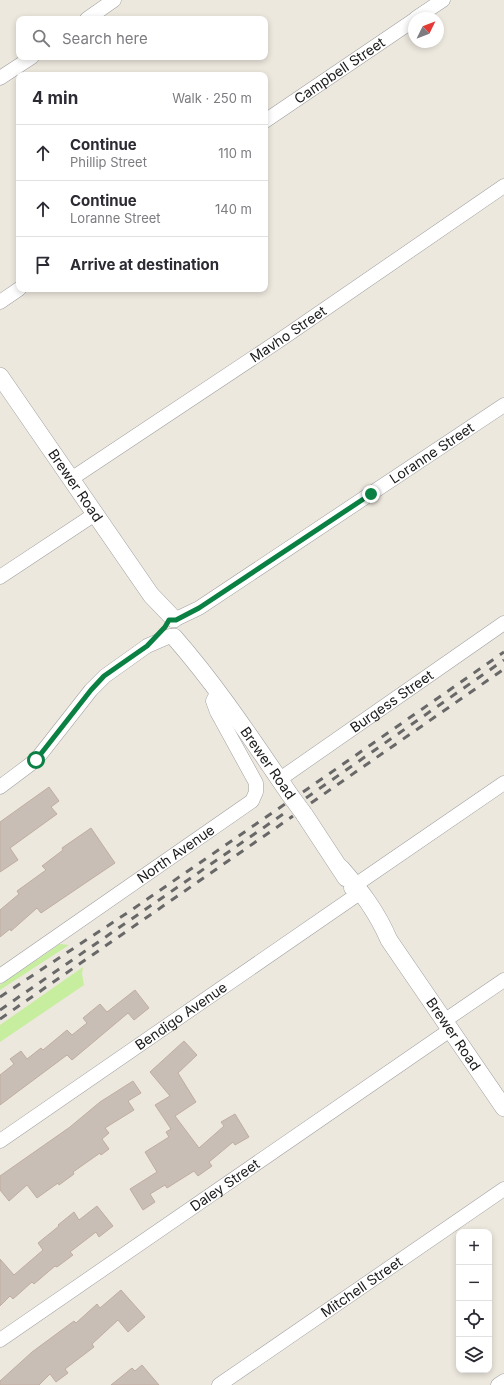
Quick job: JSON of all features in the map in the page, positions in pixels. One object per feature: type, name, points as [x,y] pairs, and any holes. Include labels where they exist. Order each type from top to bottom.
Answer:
[{"type":"street","points":[[91,16],[114,0]]},
{"type":"street","points":[[425,12],[443,0]]},
{"type":"street","name":"Campbell Street","points":[[268,119],[408,24]]},
{"type":"street","points":[[1,74],[27,60]]},
{"type":"street","name":"Mavho Street","points":[[71,479],[284,338],[504,186]]},
{"type":"street","points":[[0,302],[16,291]]},
{"type":"street","name":"Brewer Road","points":[[3,385],[71,479],[217,693],[280,779],[356,890],[376,928],[389,940],[504,1108]]},
{"type":"street","name":"Loranne Street","points":[[0,787],[36,760],[91,690],[104,676],[174,628],[199,608],[504,404]]},
{"type":"street","points":[[0,578],[95,514]]},
{"type":"street","name":"Burgess Street","points":[[280,779],[504,623]]},
{"type":"street","name":"North Avenue","points":[[0,976],[252,800],[256,792],[256,783],[217,712],[213,701],[217,693]]},
{"type":"street","name":"Bendigo Avenue","points":[[0,1141],[356,890],[504,783]]},
{"type":"street","name":"Daley Street","points":[[0,1340],[447,1026],[504,980]]},
{"type":"street","name":"Mitchell Street","points":[[219,1385],[504,1189]]},
{"type":"street","points":[[498,1385],[504,1381]]},
{"type":"green space","points":[[60,944],[69,945],[0,990],[0,985]]},
{"type":"green space","points":[[83,967],[82,974],[84,985],[0,1042],[0,1025]]},
{"type":"building","points":[[49,787],[59,801],[51,807],[57,814],[10,848],[18,860],[0,872],[0,822]]},
{"type":"building","points":[[91,828],[115,863],[41,913],[37,908],[11,931],[10,929],[0,937],[0,910],[19,894],[17,891],[46,870],[42,866],[63,850],[62,848]]},
{"type":"building","points":[[135,990],[149,1008],[134,1020],[128,1013],[72,1060],[67,1055],[0,1105],[0,1075],[14,1064],[10,1059],[21,1051],[27,1059],[41,1048],[43,1050],[67,1030],[72,1035],[87,1023],[83,1018],[100,1004],[107,1012]]},
{"type":"building","points":[[184,1041],[197,1055],[178,1073],[196,1102],[175,1116],[199,1148],[224,1126],[221,1122],[235,1114],[249,1137],[235,1145],[233,1142],[209,1162],[212,1166],[198,1176],[194,1171],[167,1188],[165,1185],[150,1194],[155,1202],[143,1210],[130,1189],[157,1172],[145,1152],[169,1137],[166,1132],[171,1129],[155,1105],[170,1096],[150,1072]]},
{"type":"building","points":[[133,1081],[141,1093],[128,1101],[134,1110],[105,1128],[109,1133],[102,1139],[109,1149],[101,1155],[100,1153],[73,1172],[74,1174],[59,1185],[58,1183],[37,1198],[27,1185],[9,1201],[0,1190],[0,1176],[70,1127],[100,1102]]},
{"type":"building","points":[[97,1206],[113,1226],[99,1237],[96,1232],[70,1252],[73,1255],[57,1267],[55,1266],[34,1284],[32,1282],[13,1299],[10,1296],[0,1306],[0,1259],[14,1275],[43,1250],[38,1243],[59,1226],[58,1225],[74,1212],[79,1220]]},
{"type":"building","points":[[121,1290],[145,1317],[128,1332],[118,1320],[92,1344],[94,1347],[65,1369],[68,1373],[56,1382],[50,1374],[39,1385],[0,1385],[0,1381],[32,1352],[74,1321],[76,1323],[97,1304],[100,1308]]},
{"type":"building","points":[[142,1365],[159,1385],[111,1385],[132,1368],[135,1371]]},
{"type":"railway","points":[[303,792],[504,652]]},
{"type":"railway","points":[[306,798],[504,660]]},
{"type":"railway","points":[[311,803],[504,669]]},
{"type":"railway","points":[[0,997],[130,911],[285,804]]},
{"type":"railway","points":[[0,1010],[289,810]]},
{"type":"railway","points":[[0,1019],[293,816]]},
{"type":"route","points":[[36,760],[91,690],[104,676],[147,646],[165,627],[169,620],[176,620],[199,608],[371,494]]}]
